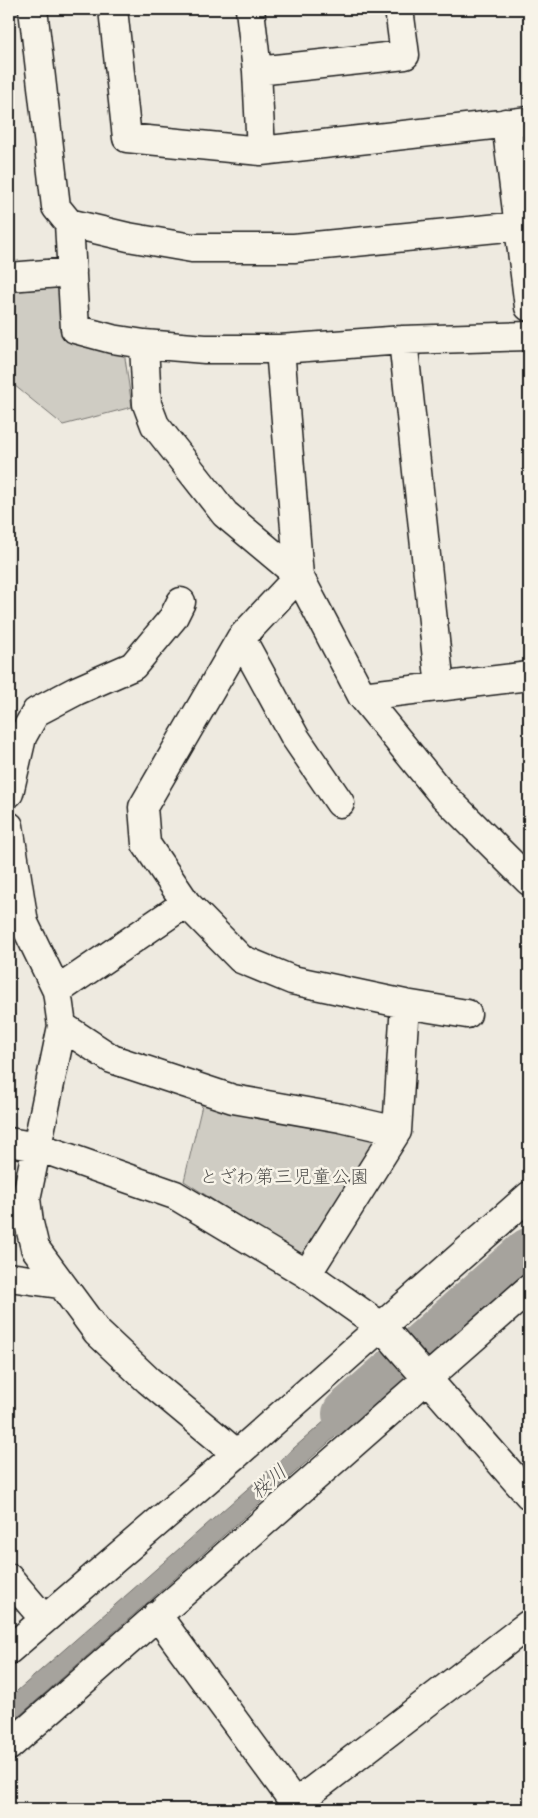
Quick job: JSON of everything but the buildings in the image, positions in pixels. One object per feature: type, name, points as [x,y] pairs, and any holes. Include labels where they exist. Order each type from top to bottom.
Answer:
[{"type":"street","points":[[33,9],[56,207],[69,223],[75,329],[112,339],[144,344],[205,349],[280,349],[403,340],[529,336]]},
{"type":"street","points":[[113,9],[127,138],[261,151],[518,122],[529,307]]},
{"type":"street","points":[[250,9],[257,70],[261,151]]},
{"type":"street","points":[[257,70],[405,55],[399,9]]},
{"type":"street","points":[[69,223],[192,248],[294,248],[524,225]]},
{"type":"street","points":[[9,277],[72,272]]},
{"type":"street","points":[[403,340],[440,687]]},
{"type":"street","points":[[144,344],[147,404],[155,425],[224,514],[299,576],[362,696],[441,793],[529,881]]},
{"type":"street","points":[[280,349],[299,576],[241,638],[143,807],[146,844],[186,903],[241,959],[292,980],[405,1004],[467,1014]]},
{"type":"street","points":[[9,793],[22,737],[36,712],[76,691],[133,666],[174,618],[181,602]]},
{"type":"street","points":[[241,638],[295,737],[340,802]]},
{"type":"street","points":[[362,696],[529,676]]},
{"type":"street","points":[[9,826],[24,923],[57,992],[62,1026],[26,1198],[35,1248],[59,1284],[97,1332],[148,1380],[236,1454]]},
{"type":"street","points":[[57,992],[186,903]]},
{"type":"street","points":[[307,1274],[397,1131],[405,1004]]},
{"type":"street","points":[[62,1026],[112,1059],[233,1099],[397,1131]]},
{"type":"street","points":[[9,1142],[38,1147],[175,1195],[307,1274],[387,1333],[529,1496]]},
{"type":"street","points":[[9,1650],[236,1454],[387,1333],[529,1196]]},
{"type":"street","points":[[9,1277],[59,1284]]},
{"type":"street","points":[[9,1746],[157,1616],[423,1373],[529,1289]]},
{"type":"street","points":[[9,1578],[44,1619]]},
{"type":"street","points":[[157,1616],[297,1807],[529,1624]]},
{"type":"green space","points":[[58,284],[66,335],[124,351],[132,407],[63,425],[9,381],[9,289]]},
{"type":"green space","name":"とざわ第三児童公園","points":[[203,1101],[383,1138],[301,1257],[184,1181]]},
{"type":"water","points":[[529,1232],[529,1267],[432,1354],[413,1331]]},
{"type":"water","points":[[392,1362],[404,1376],[9,1725],[9,1698]]},
{"type":"waterway","name":"桜川","points":[[347,1414],[529,1253]]}]
